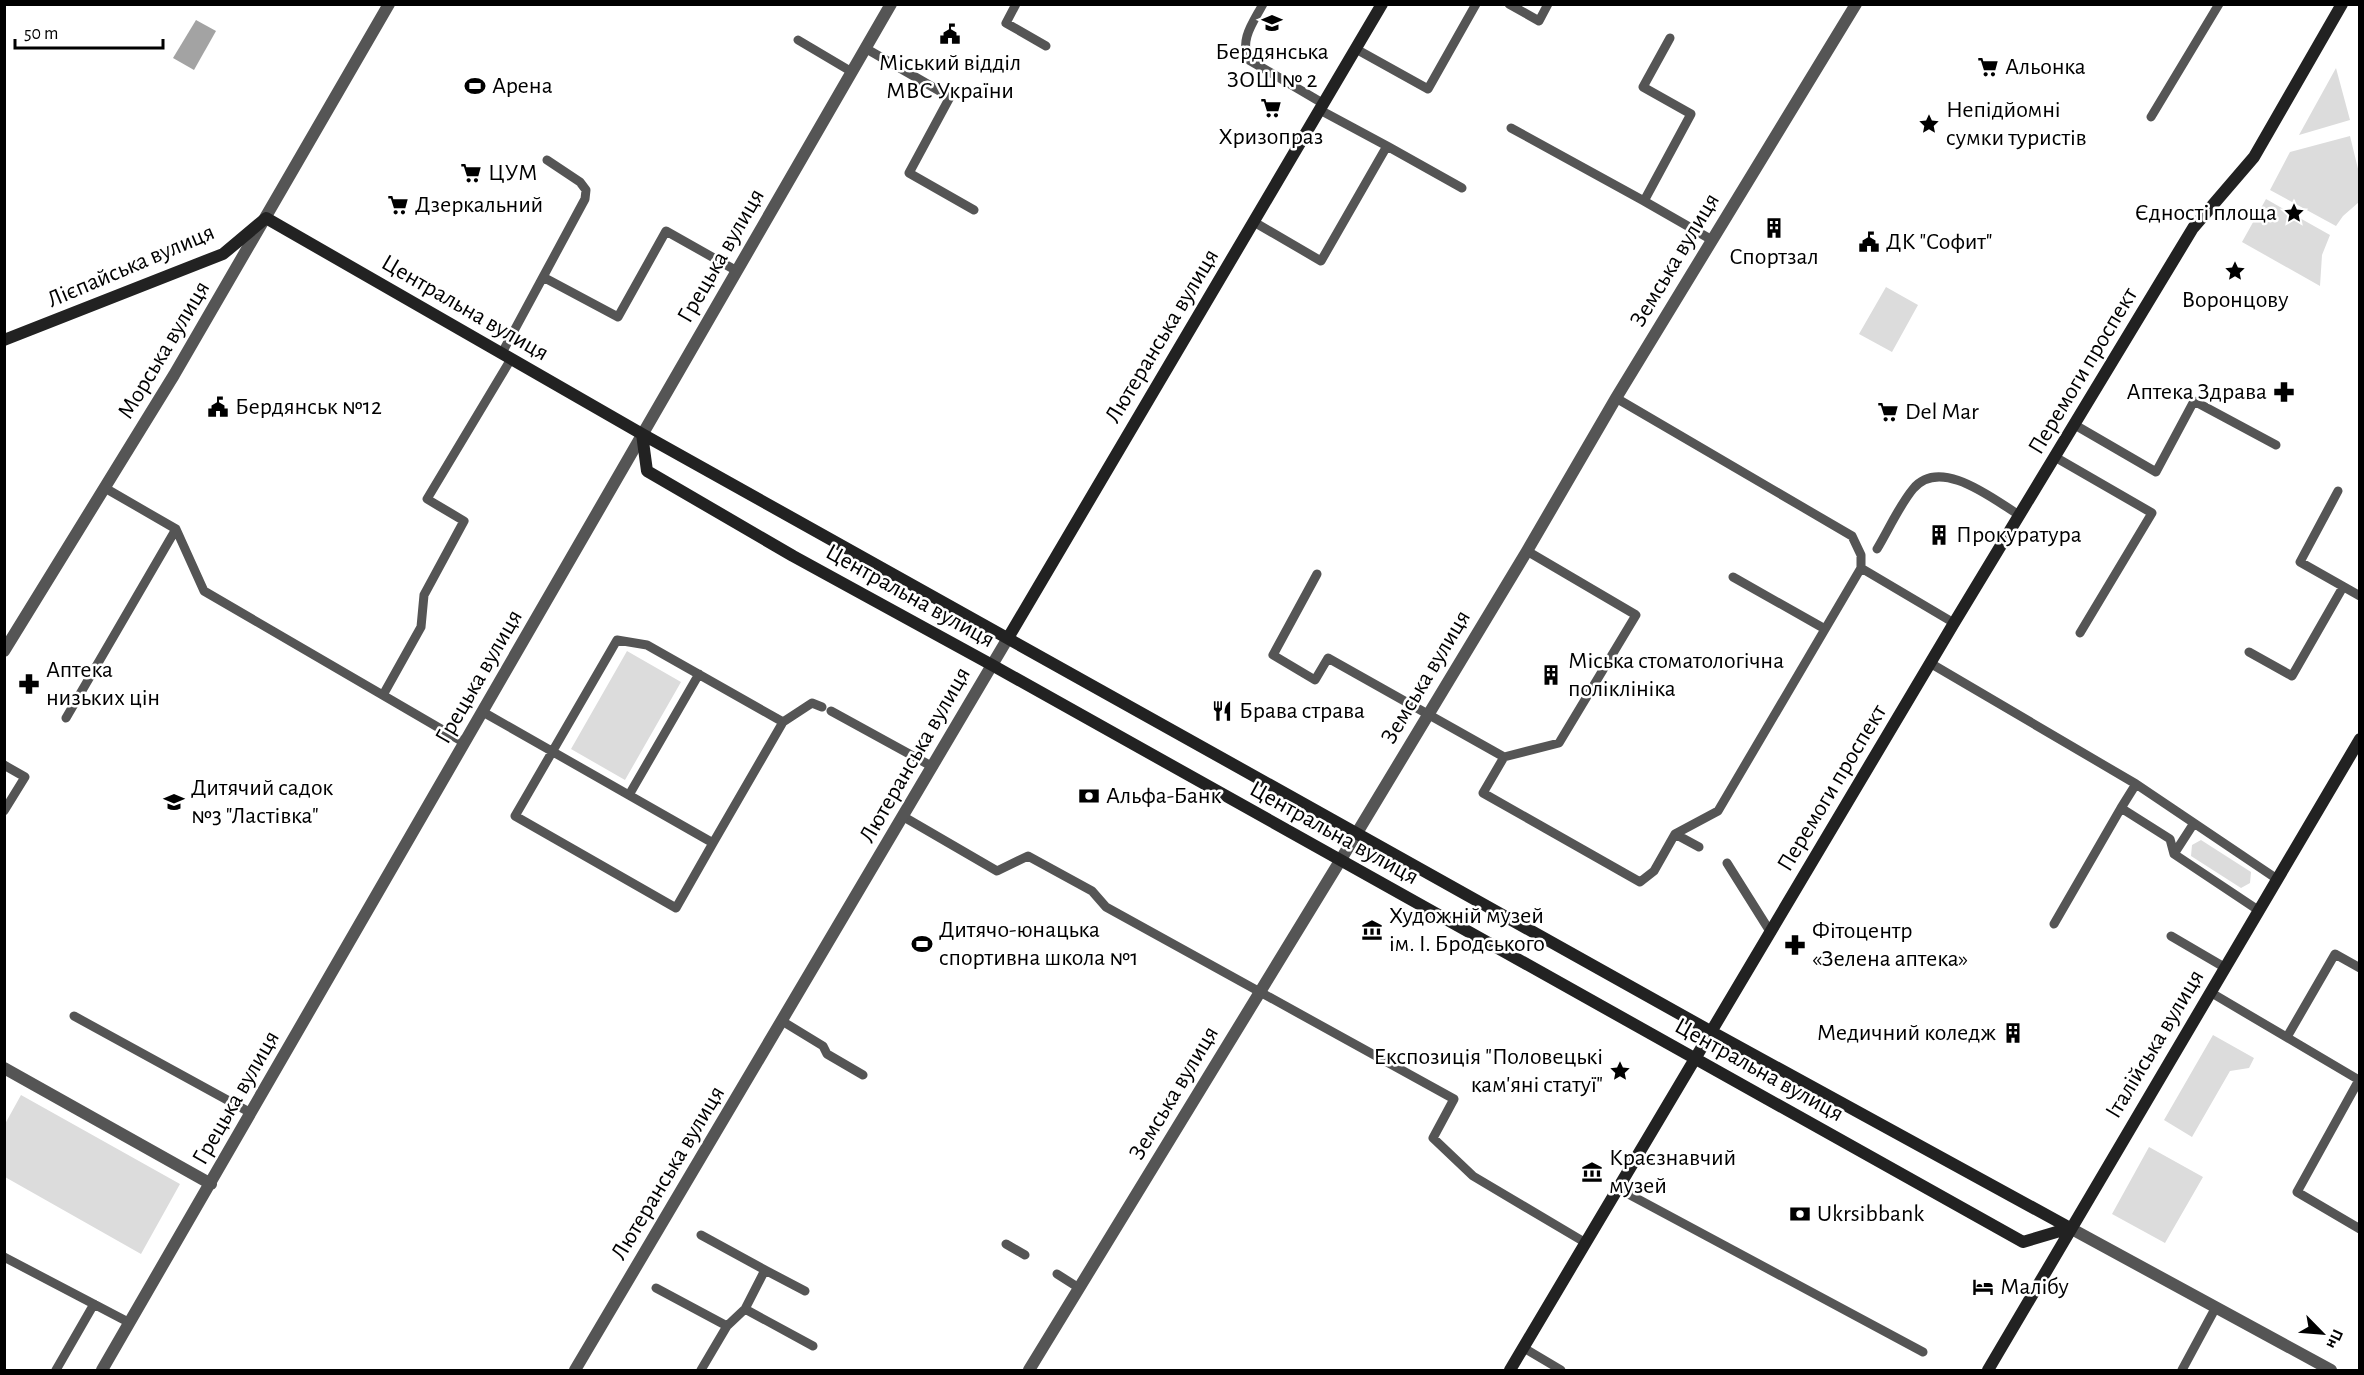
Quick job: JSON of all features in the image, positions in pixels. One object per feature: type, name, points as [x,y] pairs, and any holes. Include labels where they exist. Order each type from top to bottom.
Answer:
[{"type":"main road","name":"Лютеранська вулиця","points":[[1008,638],[1383,4]]},
{"type":"main road","name":"Перемоги проспект","points":[[1510,1371],[1930,663],[2193,228],[2254,157],[2341,5]]},
{"type":"main road","name":"Лієпайська вулиця","points":[[4,340],[223,254],[266,218]]},
{"type":"main road","name":"Центральна вулиця","points":[[266,218],[642,434],[1712,1032],[2070,1228]]},
{"type":"main road","name":"Центральна вулиця","points":[[642,434],[647,471],[793,556],[2023,1242],[2070,1228]]},
{"type":"main road","name":"Італійська вулиця","points":[[1988,1371],[2070,1228],[2360,739]]},
{"type":"street","name":"Морська вулиця","points":[[4,651],[105,488],[266,218],[389,4]]},
{"type":"street","name":"Грецька вулиця","points":[[102,1371],[891,4]]},
{"type":"street","name":"Земська вулиця","points":[[1029,1371],[1357,833],[1527,551],[1616,398],[1856,4]]},
{"type":"street","name":"Лютеранська вулиця","points":[[574,1371],[1008,638]]},
{"type":"street","points":[[4,1068],[211,1184]]},
{"type":"street","name":"Центральна вулиця","points":[[2070,1228],[2331,1371]]},
{"type":"lane","points":[[1016,4],[1006,23],[1046,46]]},
{"type":"lane","points":[[1263,4],[1244,41],[1244,51],[1249,60],[1322,107],[1462,188]]},
{"type":"lane","points":[[1356,49],[1428,89],[1476,4]]},
{"type":"lane","points":[[1509,4],[1539,21],[1548,4]]},
{"type":"lane","points":[[2151,117],[2219,4]]},
{"type":"lane","points":[[1644,201],[1691,114],[1643,87],[1670,38]]},
{"type":"lane","points":[[798,40],[852,72]]},
{"type":"lane","points":[[866,48],[950,97],[909,173],[974,210]]},
{"type":"lane","points":[[1511,128],[1712,240]]},
{"type":"lane","points":[[1254,222],[1322,261],[1387,146]]},
{"type":"lane","points":[[383,695],[421,627],[424,595],[464,521],[427,499],[507,356],[543,277],[585,199],[586,190],[580,182],[548,160]]},
{"type":"lane","points":[[543,277],[618,317],[666,231],[737,271]]},
{"type":"lane","points":[[1504,757],[1483,793],[1640,882],[1654,871],[1675,834],[1718,810],[1861,568],[1861,555],[1852,536],[1616,398]]},
{"type":"lane","points":[[2075,425],[2156,472],[2194,401],[2276,445]]},
{"type":"lane","points":[[2055,457],[2151,513],[2080,633]]},
{"type":"lane","points":[[1877,549],[1913,488],[1927,478],[1942,476],[1955,478],[2019,515]]},
{"type":"lane","points":[[105,488],[176,529],[204,591],[465,743]]},
{"type":"lane","points":[[2338,491],[2300,562],[2360,596]]},
{"type":"lane","points":[[66,718],[176,529]]},
{"type":"lane","points":[[1317,574],[1273,656],[1315,680],[1328,658],[1504,757],[1560,743],[1636,615],[1527,551]]},
{"type":"lane","points":[[1861,568],[1954,623]]},
{"type":"lane","points":[[1733,577],[1825,629]]},
{"type":"lane","points":[[2249,652],[2292,676],[2343,586]]},
{"type":"lane","points":[[783,722],[647,645],[617,640],[515,816],[676,908],[783,722],[812,703],[933,767]]},
{"type":"lane","points":[[1930,663],[2136,784],[2277,879]]},
{"type":"lane","points":[[629,795],[699,674]]},
{"type":"lane","points":[[483,712],[713,843]]},
{"type":"lane","points":[[4,765],[25,777],[4,811]]},
{"type":"lane","points":[[2054,924],[2136,784]]},
{"type":"lane","points":[[2121,807],[2170,839],[2174,854],[2258,910]]},
{"type":"lane","points":[[904,817],[997,871],[1028,856],[1092,891],[1106,907],[1454,1099],[1434,1138],[1473,1176],[1586,1243]]},
{"type":"lane","points":[[2174,854],[2194,823]]},
{"type":"lane","points":[[1675,834],[1699,847]]},
{"type":"lane","points":[[1727,863],[1771,933]]},
{"type":"lane","points":[[2171,936],[2224,968]]},
{"type":"lane","points":[[2287,1037],[2336,954],[2360,968]]},
{"type":"lane","points":[[2210,992],[2359,1080],[2297,1192],[2360,1229]]},
{"type":"lane","points":[[74,1016],[251,1113]]},
{"type":"lane","points":[[782,1022],[823,1046],[827,1054],[863,1076]]},
{"type":"lane","points":[[1619,1189],[1923,1352]]},
{"type":"lane","points":[[701,1235],[805,1291]]},
{"type":"lane","points":[[1006,1244],[1025,1255]]},
{"type":"lane","points":[[4,1257],[130,1323]]},
{"type":"lane","points":[[701,1371],[726,1326],[745,1309],[765,1270]]},
{"type":"lane","points":[[1056,1275],[1080,1288]]},
{"type":"lane","points":[[656,1288],[726,1326]]},
{"type":"lane","points":[[56,1371],[94,1304]]},
{"type":"lane","points":[[2182,1371],[2216,1307]]},
{"type":"lane","points":[[745,1309],[813,1346]]},
{"type":"lane","points":[[1524,1348],[1561,1371]]},
{"type":"shaded area","points":[[196,20],[216,31],[194,70],[173,58]]},
{"type":"shaded area","points":[[2336,68],[2350,120],[2299,135]]},
{"type":"shaded area","points":[[2350,136],[2359,173],[2359,202],[2343,216],[2336,226],[2270,190],[2290,152]]},
{"type":"shaded area","points":[[2266,199],[2330,235],[2322,255],[2320,286],[2242,242]]},
{"type":"shaded area","points":[[1886,287],[1918,305],[1892,352],[1859,334]]},
{"type":"shaded area","points":[[627,651],[681,682],[625,780],[571,749]]},
{"type":"shaded area","points":[[2201,840],[2251,872],[2250,883],[2241,888],[2191,856],[2192,845]]},
{"type":"shaded area","points":[[2213,1035],[2254,1058],[2249,1068],[2230,1071],[2192,1137],[2164,1120]]},
{"type":"shaded area","points":[[21,1095],[180,1184],[141,1254],[5,1177],[5,1124]]},
{"type":"shaded area","points":[[2149,1147],[2203,1177],[2165,1243],[2112,1214]]},
{"type":"place","name":"Бердянська ЗОШ № 2","points":[[1272,23]]},
{"type":"place","name":"Міський відділ МВС України","points":[[950,34]]},
{"type":"place","name":"Альонка","points":[[1988,67]]},
{"type":"place","name":"Арена","points":[[475,86]]},
{"type":"place","name":"Хризопраз","points":[[1271,108]]},
{"type":"place","name":"Непідйомні сумки туристів","points":[[1929,124]]},
{"type":"place","name":"ЦУМ","points":[[471,173]]},
{"type":"place","name":"Дзеркальний","points":[[398,205]]},
{"type":"place","name":"Єдності площа","points":[[2294,213]]},
{"type":"place","name":"Спортзал","points":[[1774,228]]},
{"type":"place","name":"ДК \"Софит\"","points":[[1869,242]]},
{"type":"place","name":"Воронцову","points":[[2235,271]]},
{"type":"place","name":"Аптека Здрава","points":[[2284,392]]},
{"type":"place","name":"Бердянськ №12","points":[[218,407]]},
{"type":"place","name":"Del Mar","points":[[1888,412]]},
{"type":"place","name":"Прокуратура","points":[[1939,535]]},
{"type":"place","name":"Міська стоматологічна поліклініка","points":[[1551,675]]},
{"type":"place","name":"Аптека низьких цін","points":[[29,684]]},
{"type":"place","name":"Брава страва","points":[[1222,711]]},
{"type":"place","name":"Альфа-Банк","points":[[1089,796]]},
{"type":"place","name":"Дитячий садок №3 \"Ластівка\"","points":[[174,802]]},
{"type":"place","name":"Художній музей ім. І. Бродського","points":[[1372,930]]},
{"type":"place","name":"Дитячо-юнацька спортивна школа №1","points":[[922,944]]},
{"type":"place","name":"Фітоцентр «Зелена аптека»","points":[[1795,945]]},
{"type":"place","name":"Медичний коледж","points":[[2013,1033]]},
{"type":"place","name":"Експозиція \"Половецькі кам'яні статуї\"","points":[[1620,1071]]},
{"type":"place","name":"Краєзнавчий музей","points":[[1592,1172]]},
{"type":"place","name":"Ukrsibbank","points":[[1800,1214]]},
{"type":"place","name":"Малібу","points":[[1983,1287]]}]
